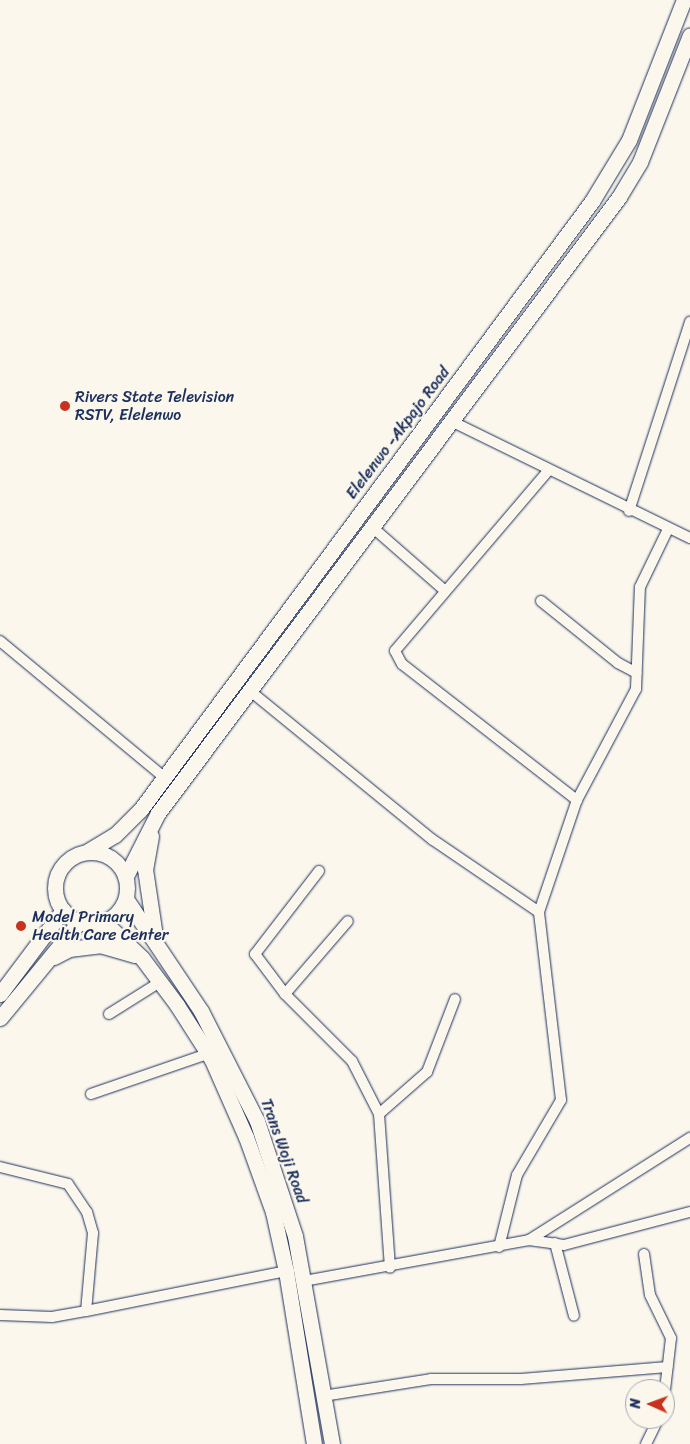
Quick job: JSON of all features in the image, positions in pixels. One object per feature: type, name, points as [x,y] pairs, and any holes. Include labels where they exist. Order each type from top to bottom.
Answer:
[{"type":"main road","name":"Elelenwo -Akpajo Road","points":[[88,851],[115,835],[164,778],[592,201],[628,140],[684,0]]},
{"type":"main road","points":[[126,876],[112,857],[88,851],[71,858],[59,872],[56,896],[63,910],[79,922],[104,922],[126,899],[126,876],[158,813],[450,420],[619,197],[644,153],[690,35]]},
{"type":"main road","points":[[156,945],[145,870],[158,813]]},
{"type":"main road","name":"Trans Woji Road","points":[[126,899],[201,1011],[257,1121],[280,1183],[304,1281],[332,1444]]},
{"type":"main road","points":[[0,994],[63,910]]},
{"type":"main road","points":[[0,1018],[79,922]]},
{"type":"main road","name":"Trans Woji Road","points":[[104,922],[142,958],[208,1054],[250,1146],[273,1212],[286,1271],[314,1444]]},
{"type":"main road","points":[[49,960],[68,949],[100,945],[142,958]]},
{"type":"street","points":[[629,511],[690,322]]},
{"type":"street","points":[[450,420],[629,511],[668,530],[690,538]]},
{"type":"street","points":[[548,471],[442,589],[398,645],[398,659],[577,800]]},
{"type":"street","points":[[371,526],[442,589]]},
{"type":"street","points":[[498,1247],[517,1175],[528,1149],[562,1100],[540,912],[577,800],[617,730],[636,689],[640,587],[668,530]]},
{"type":"street","points":[[541,601],[618,663],[637,673]]},
{"type":"street","points":[[0,641],[164,778]]},
{"type":"street","points":[[249,690],[433,840],[540,912]]},
{"type":"street","points":[[319,871],[255,949],[285,994],[352,1061],[379,1114],[390,1268]]},
{"type":"street","points":[[285,994],[348,921]]},
{"type":"street","points":[[109,1014],[160,982]]},
{"type":"street","points":[[379,1114],[427,1072],[455,999]]},
{"type":"street","points":[[91,1094],[208,1054]]},
{"type":"street","points":[[529,1240],[690,1138]]},
{"type":"street","points":[[0,1167],[68,1184],[87,1212],[93,1233],[86,1312]]},
{"type":"street","points":[[304,1281],[390,1268],[529,1240],[556,1243],[608,1236],[690,1212]]},
{"type":"street","points":[[556,1243],[574,1316]]},
{"type":"street","points":[[644,1254],[650,1295],[671,1338],[666,1379]]},
{"type":"street","points":[[0,1314],[52,1317],[86,1312],[286,1271]]},
{"type":"street","points":[[323,1396],[431,1379],[521,1379],[668,1367]]},
{"type":"street","points":[[646,1444],[653,1429]]},
{"type":"place","name":"Rivers State Television RSTV, Elelenwo","points":[[65,406]]},
{"type":"place","name":"Model Primary Health Care Center","points":[[21,926]]}]
